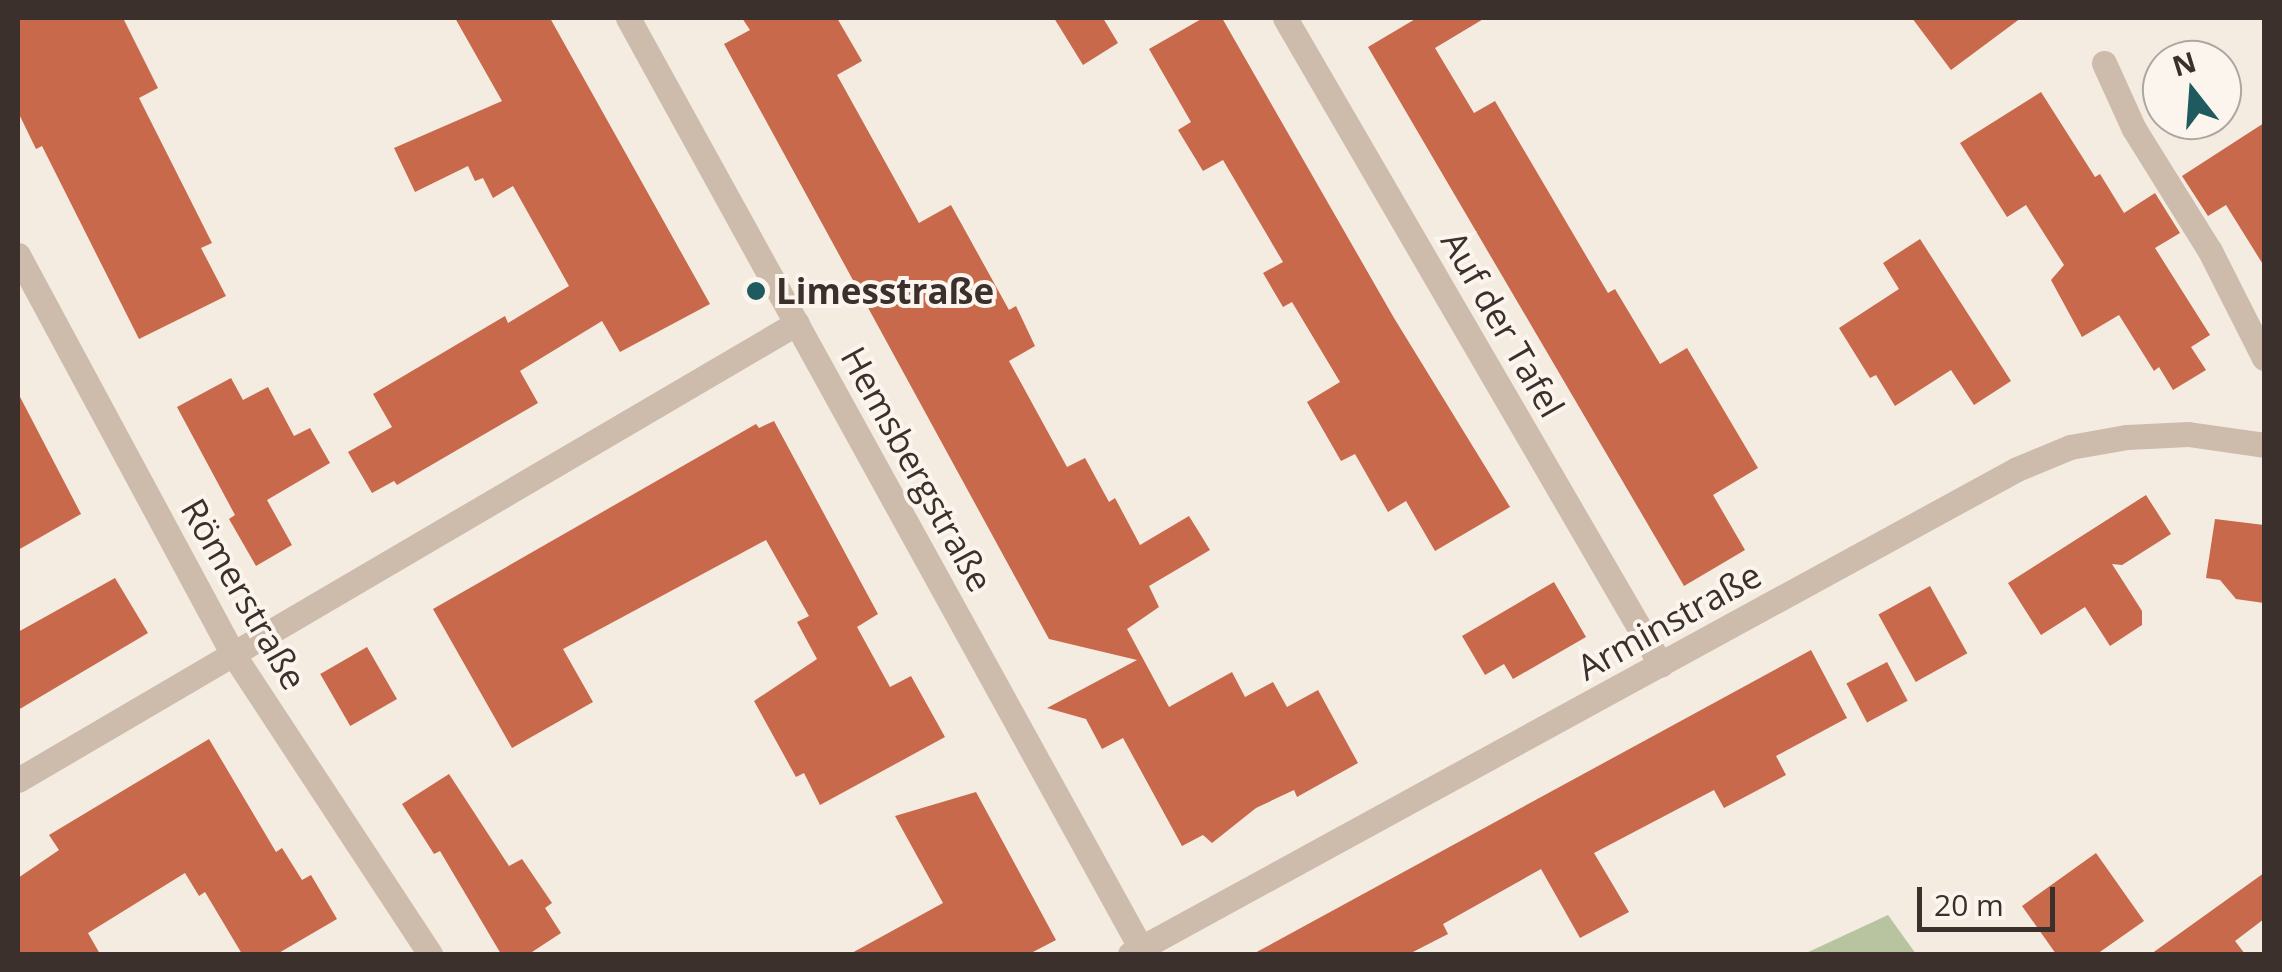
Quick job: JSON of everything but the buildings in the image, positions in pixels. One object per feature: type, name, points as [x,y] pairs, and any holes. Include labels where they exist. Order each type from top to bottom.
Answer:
[{"type":"street","name":"Hemsbergstraße","points":[[628,18],[1138,952]]},
{"type":"street","name":"Auf der Tafel","points":[[1285,18],[1661,665]]},
{"type":"street","points":[[2104,63],[2134,129],[2210,250],[2264,358]]},
{"type":"street","name":"Römerstraße","points":[[18,255],[231,651],[430,954]]},
{"type":"street","points":[[18,780],[231,651],[797,323]]},
{"type":"street","name":"Arminstraße","points":[[1138,952],[2016,469],[2070,447],[2127,437],[2188,434],[2264,446]]},
{"type":"green space","points":[[1888,915],[1916,954],[1804,954]]},
{"type":"place","name":"Limesstraße","points":[[756,291]]}]
